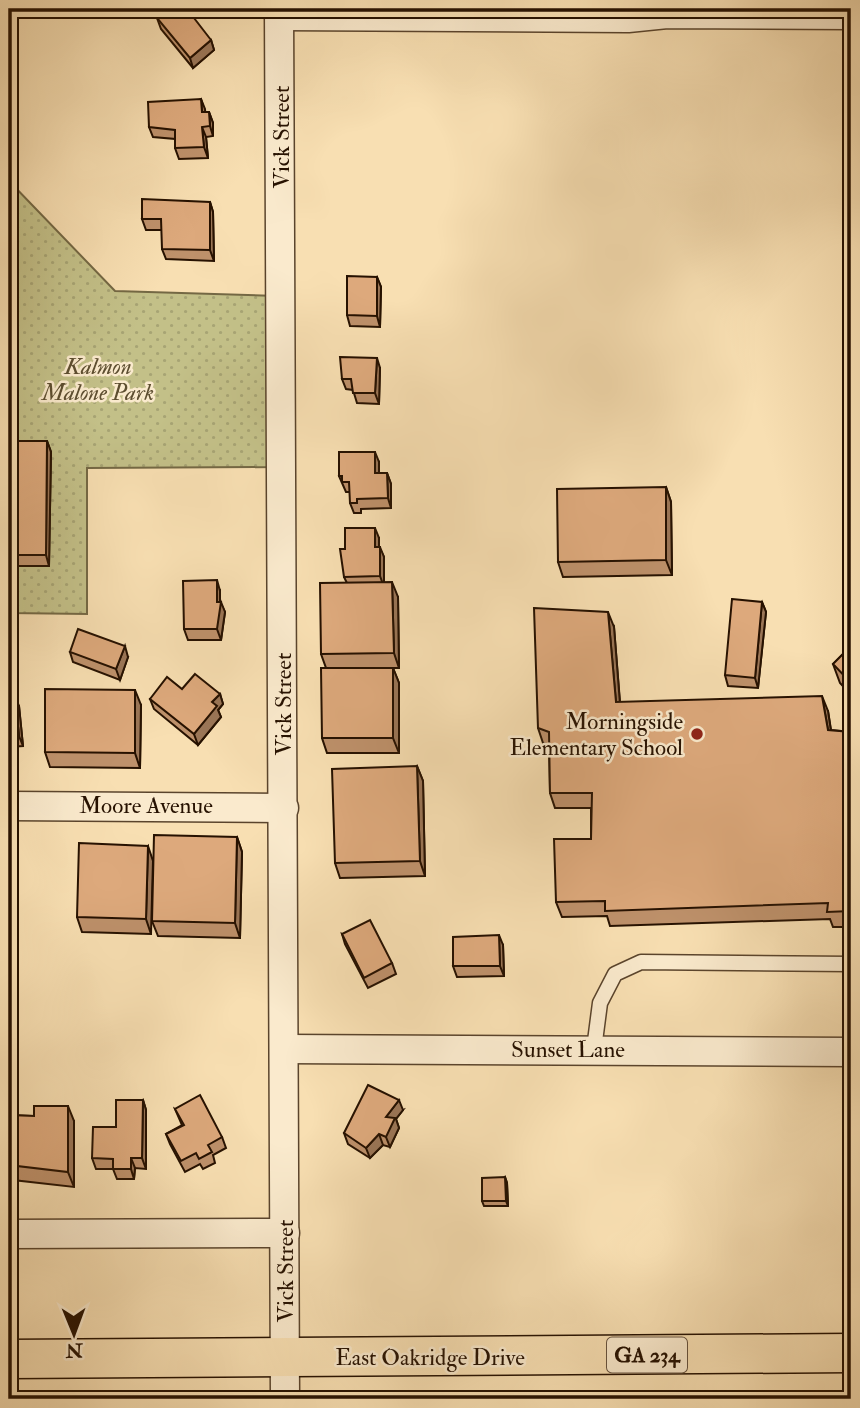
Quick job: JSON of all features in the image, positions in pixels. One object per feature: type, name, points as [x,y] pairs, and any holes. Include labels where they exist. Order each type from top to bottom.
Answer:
[{"type":"main road","name":"East Oakridge Drive","points":[[9,1359],[851,1353]]},
{"type":"street","points":[[279,12],[628,18],[667,11],[851,15]]},
{"type":"street","name":"Vick Street","points":[[279,12],[285,1399]]},
{"type":"street","name":"Moore Avenue","points":[[9,806],[284,808]]},
{"type":"street","name":"Sunset Lane","points":[[285,1049],[851,1052]]},
{"type":"street","points":[[9,1234],[285,1233]]},
{"type":"lane","points":[[594,1049],[600,1003],[615,974],[641,962],[851,964]]},
{"type":"green space","name":"Kalmon Malone Park","points":[[9,181],[115,291],[277,296],[278,467],[87,468],[87,614],[9,613]]},
{"type":"building","points":[[169,9],[187,9],[211,40],[190,58],[157,18]]},
{"type":"building","points":[[201,99],[202,112],[209,112],[210,126],[202,127],[204,147],[175,148],[175,130],[149,127],[148,102]]},
{"type":"building","points":[[142,199],[210,202],[210,250],[162,249],[161,219],[142,219]]},
{"type":"building","points":[[347,276],[377,277],[377,316],[347,315]]},
{"type":"building","points":[[340,357],[377,358],[375,393],[353,393],[351,379],[342,379]]},
{"type":"building","points":[[9,441],[47,441],[46,555],[9,555]]},
{"type":"building","points":[[339,452],[375,452],[375,473],[387,473],[388,498],[357,499],[357,503],[350,503],[349,482],[342,482],[342,476],[339,476]]},
{"type":"building","points":[[666,487],[666,560],[558,562],[557,489]]},
{"type":"building","points":[[345,528],[375,528],[375,547],[380,547],[380,576],[344,577],[340,549],[345,549]]},
{"type":"building","points":[[217,580],[217,602],[221,602],[217,629],[184,629],[183,581]]},
{"type":"building","points":[[392,582],[394,653],[321,654],[320,583]]},
{"type":"building","points":[[732,599],[762,602],[755,678],[725,675]]},
{"type":"building","points":[[534,608],[608,612],[616,702],[822,696],[828,730],[851,732],[851,911],[827,912],[828,903],[605,911],[605,901],[556,902],[554,839],[591,839],[592,793],[550,793],[549,732],[538,728]]},
{"type":"building","points":[[78,629],[125,646],[116,669],[70,652]]},
{"type":"building","points":[[851,646],[851,683],[833,664]]},
{"type":"building","points":[[321,668],[393,668],[393,738],[322,738]]},
{"type":"building","points":[[195,674],[220,694],[212,702],[217,706],[194,734],[150,699],[167,677],[182,689]]},
{"type":"building","points":[[45,689],[135,690],[135,753],[45,752]]},
{"type":"building","points":[[9,696],[15,696],[19,736],[9,737]]},
{"type":"building","points":[[417,766],[420,861],[335,863],[332,769]]},
{"type":"building","points":[[154,835],[237,837],[235,923],[152,921]]},
{"type":"building","points":[[79,843],[148,846],[146,919],[77,917]]},
{"type":"building","points":[[370,920],[392,963],[364,978],[342,934]]},
{"type":"building","points":[[499,935],[500,966],[453,966],[453,937]]},
{"type":"building","points":[[368,1085],[399,1100],[386,1117],[395,1118],[386,1137],[379,1134],[366,1148],[344,1133]]},
{"type":"building","points":[[200,1095],[222,1137],[208,1145],[212,1152],[199,1159],[196,1153],[181,1161],[166,1134],[184,1125],[175,1109]]},
{"type":"building","points":[[116,1100],[143,1100],[142,1158],[131,1158],[131,1169],[113,1169],[113,1159],[92,1158],[93,1127],[116,1127]]},
{"type":"building","points":[[34,1106],[68,1106],[68,1172],[9,1165],[9,1115],[34,1116]]},
{"type":"building","points":[[505,1177],[506,1201],[482,1201],[482,1178]]},
{"type":"place","name":"Morningside Elementary School","points":[[697,734]]}]
